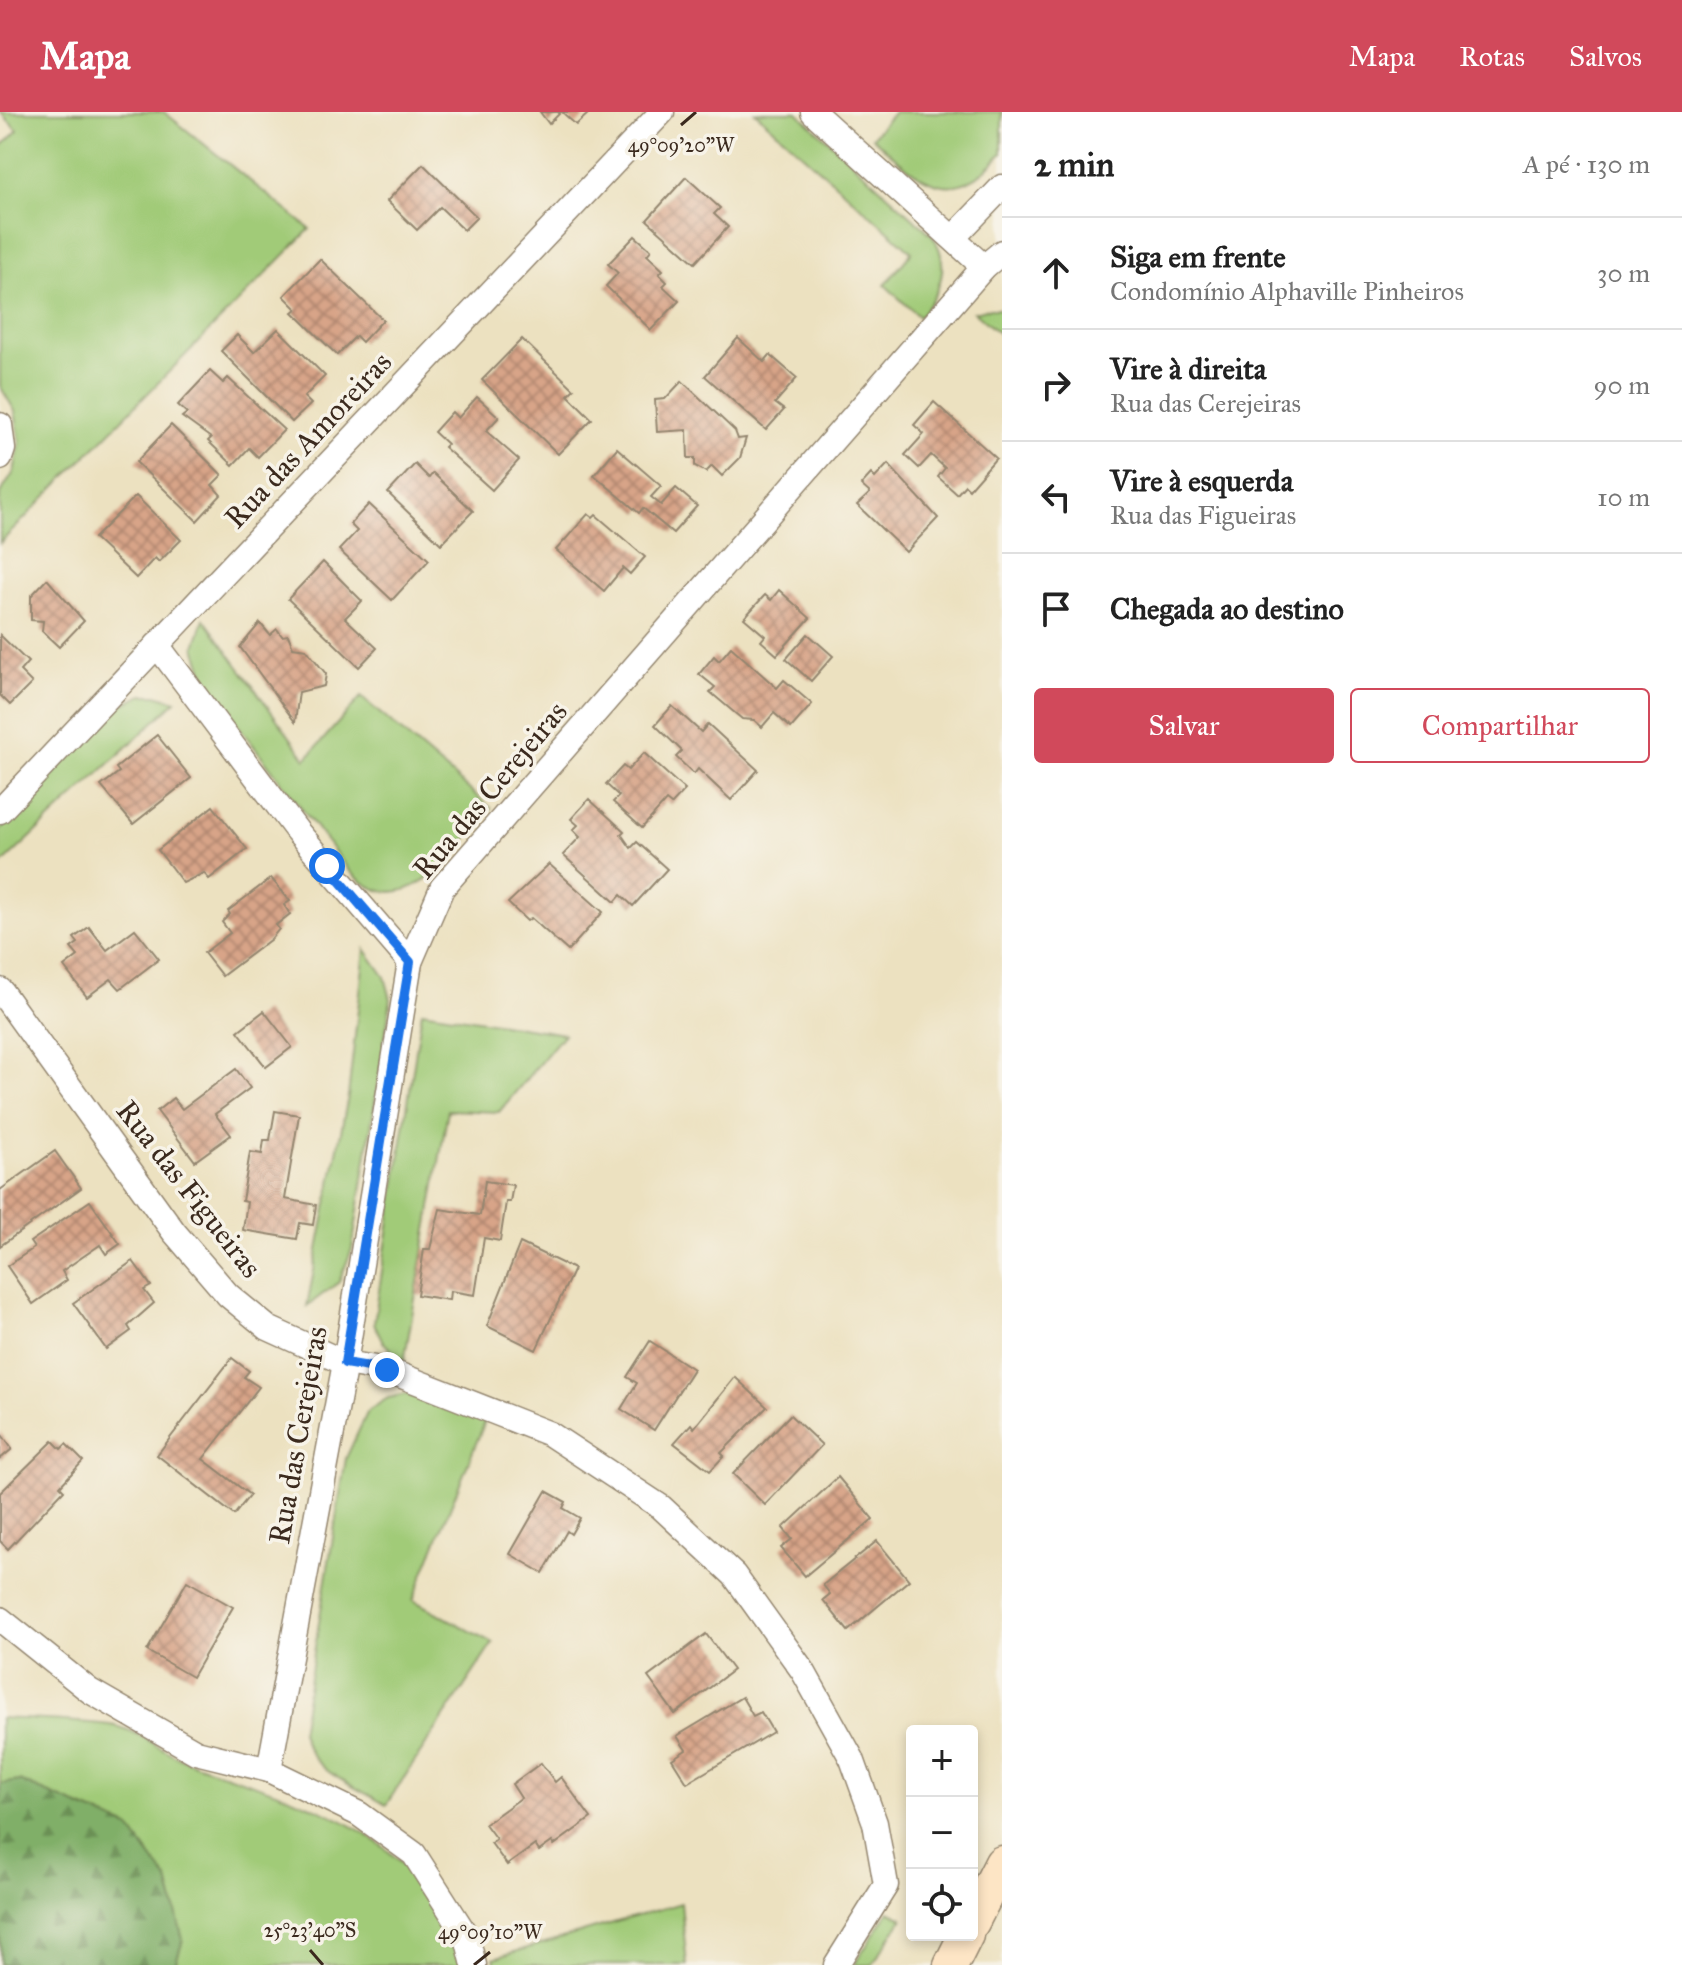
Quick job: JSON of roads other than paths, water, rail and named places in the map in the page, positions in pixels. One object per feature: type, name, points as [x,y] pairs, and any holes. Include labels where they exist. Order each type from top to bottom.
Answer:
[{"type":"street","name":"Rua das Amoreiras","points":[[0,811],[662,112]]},
{"type":"street","points":[[813,112],[954,237],[993,259]]},
{"type":"street","points":[[954,237],[1002,187]]},
{"type":"street","name":"Rua das Cerejeiras","points":[[269,1770],[345,1363],[410,962],[442,888],[993,259]]},
{"type":"street","points":[[157,645],[297,831],[410,962]]},
{"type":"street","name":"Rua das Figueiras","points":[[0,990],[174,1232],[228,1295],[268,1328],[345,1363],[387,1370],[550,1434],[661,1507],[734,1575],[803,1671],[852,1759],[875,1823],[886,1885],[836,1965]]},
{"type":"street","points":[[0,1619],[90,1691],[196,1752],[269,1770],[359,1814],[414,1854],[467,1937],[474,1965]]},
{"type":"street","points":[[978,1910],[1002,1863]]},
{"type":"street","points":[[951,1965],[963,1941]]}]
